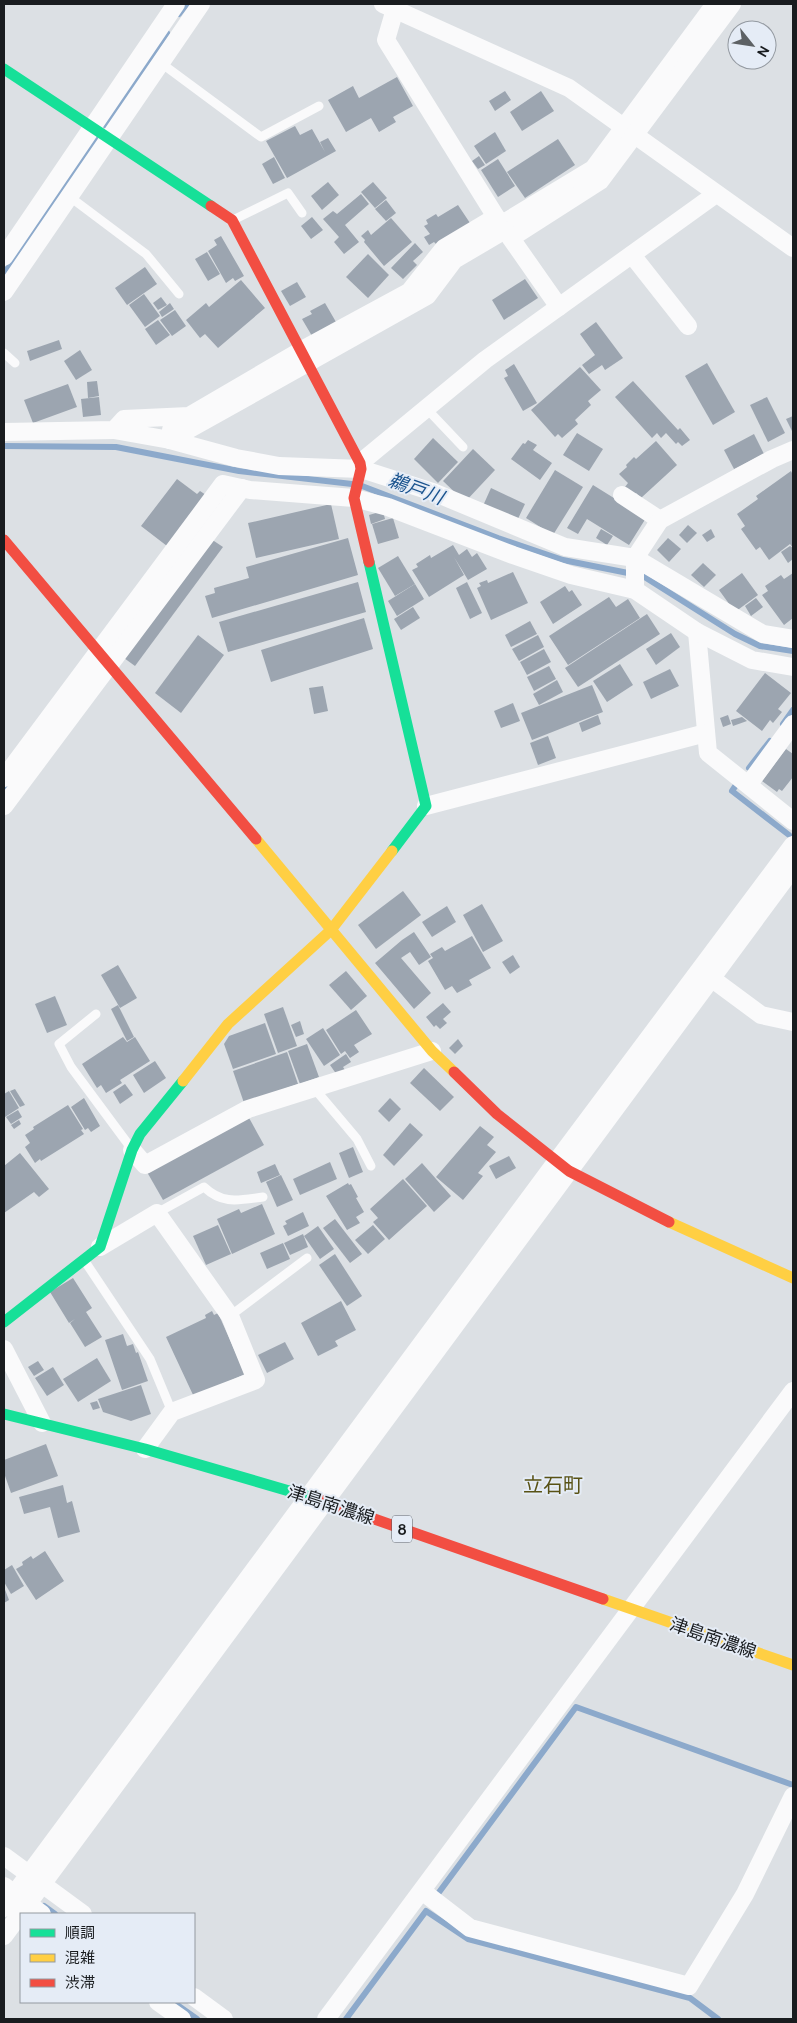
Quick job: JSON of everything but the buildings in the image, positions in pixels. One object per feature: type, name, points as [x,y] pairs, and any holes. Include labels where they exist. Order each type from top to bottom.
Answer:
[{"type":"street","points":[[4,256],[176,4]]},
{"type":"street","points":[[4,292],[201,4]]},
{"type":"street","points":[[114,430],[124,419],[188,416],[427,296],[454,260],[504,227],[600,182],[629,131],[715,4]]},
{"type":"street","points":[[629,131],[732,4]]},
{"type":"street","points":[[559,307],[504,227],[386,40],[395,7],[569,88],[793,248]]},
{"type":"street","points":[[4,69],[232,220],[305,356],[360,469],[355,496],[426,806]]},
{"type":"street","points":[[360,469],[426,408],[485,360],[716,194]]},
{"type":"street","points":[[632,254],[688,326]]},
{"type":"street","points":[[170,440],[305,356]]},
{"type":"street","points":[[170,440],[171,417]]},
{"type":"street","points":[[4,432],[114,430],[170,440],[236,458],[279,466],[360,469],[433,492],[565,546],[635,561],[763,634],[793,639]]},
{"type":"street","points":[[635,587],[635,561],[660,520],[772,459],[793,450]]},
{"type":"street","points":[[4,778],[242,488],[355,496],[571,575],[635,587],[697,632],[752,660],[793,667]]},
{"type":"street","points":[[622,495],[660,520]]},
{"type":"street","points":[[4,540],[104,657],[432,1051],[497,1114],[563,1167],[672,1224],[793,1278]]},
{"type":"street","points":[[697,632],[708,753],[793,821]]},
{"type":"street","points":[[4,806],[104,657]]},
{"type":"street","points":[[749,784],[793,724]]},
{"type":"street","points":[[100,1247],[132,1150],[140,1134],[228,1024],[330,930],[426,806],[706,733]]},
{"type":"street","points":[[4,1936],[12,1898],[35,1879],[563,1167],[793,845]]},
{"type":"street","points":[[563,1167],[711,978],[793,868]]},
{"type":"street","points":[[711,978],[761,1015],[793,1022]]},
{"type":"street","points":[[132,1150],[145,1165],[248,1109],[432,1051]]},
{"type":"street","points":[[4,1322],[100,1247],[157,1213],[230,1316],[256,1380],[172,1412],[146,1449]]},
{"type":"street","points":[[4,1349],[42,1423]]},
{"type":"street","points":[[326,2019],[793,1391]]},
{"type":"street","name":"津島南濃線","points":[[4,1414],[146,1449],[316,1499],[793,1666]]},
{"type":"street","points":[[422,1892],[470,1928],[689,1986],[745,1894],[793,1796]]},
{"type":"street","points":[[4,1856],[82,1913]]},
{"type":"street","points":[[12,1898],[40,1913]]},
{"type":"street","points":[[195,1998],[224,2019]]},
{"type":"street","points":[[159,2003],[182,2019]]},
{"type":"lane","points":[[161,63],[261,137],[319,106]]},
{"type":"lane","points":[[232,220],[288,192],[302,213]]},
{"type":"lane","points":[[70,197],[146,254],[179,294]]},
{"type":"lane","points":[[4,353],[15,363]]},
{"type":"lane","points":[[426,408],[463,447]]},
{"type":"lane","points":[[96,1014],[58,1044],[71,1067],[132,1150]]},
{"type":"lane","points":[[314,1088],[357,1139],[372,1166]]},
{"type":"lane","points":[[157,1213],[204,1187],[215,1196],[232,1201],[263,1197]]},
{"type":"lane","points":[[230,1316],[306,1258]]},
{"type":"lane","points":[[84,1260],[150,1359],[172,1412]]},
{"type":"waterway","points":[[179,14],[187,4]]},
{"type":"waterway","points":[[105,125],[167,33]]},
{"type":"waterway","points":[[4,274],[96,138]]},
{"type":"waterway","name":"鵜戸川","points":[[4,446],[116,447],[239,471],[352,484]]},
{"type":"waterway","name":"鵜戸川","points":[[362,486],[498,538],[563,560],[643,576],[735,634],[760,646],[793,651]]},
{"type":"waterway","points":[[783,724],[793,710]]},
{"type":"waterway","points":[[749,768],[770,741]]},
{"type":"waterway","points":[[4,792],[13,779]]},
{"type":"waterway","points":[[736,785],[732,791],[789,835]]},
{"type":"waterway","points":[[437,1895],[576,1707],[793,1785]]},
{"type":"waterway","points":[[44,1906],[54,1913]]},
{"type":"waterway","points":[[346,2019],[426,1911],[468,1939],[690,1998],[718,2019]]},
{"type":"waterway","points":[[174,2003],[197,2019]]},
{"type":"traffic: fast","points":[[4,69],[211,206]]},
{"type":"traffic: fast","points":[[369,562],[426,806],[392,851]]},
{"type":"traffic: fast","points":[[4,1322],[100,1247],[132,1150],[140,1134],[183,1081]]},
{"type":"traffic: fast","points":[[4,1414],[145,1449],[320,1500]]},
{"type":"traffic: slow","points":[[256,839],[432,1051],[454,1072]]},
{"type":"traffic: slow","points":[[183,1081],[228,1024],[331,930],[392,851]]},
{"type":"traffic: slow","points":[[669,1222],[793,1278]]},
{"type":"traffic: slow","points":[[603,1599],[793,1665]]},
{"type":"traffic: jam","points":[[211,206],[232,220],[360,463],[361,469],[354,498],[369,562]]},
{"type":"traffic: jam","points":[[4,540],[256,839]]},
{"type":"traffic: jam","points":[[454,1072],[497,1114],[569,1171],[669,1222]]},
{"type":"traffic: jam","points":[[320,1500],[603,1599]]},
{"type":"district","name":"立石町","points":[[553,1485]]}]
